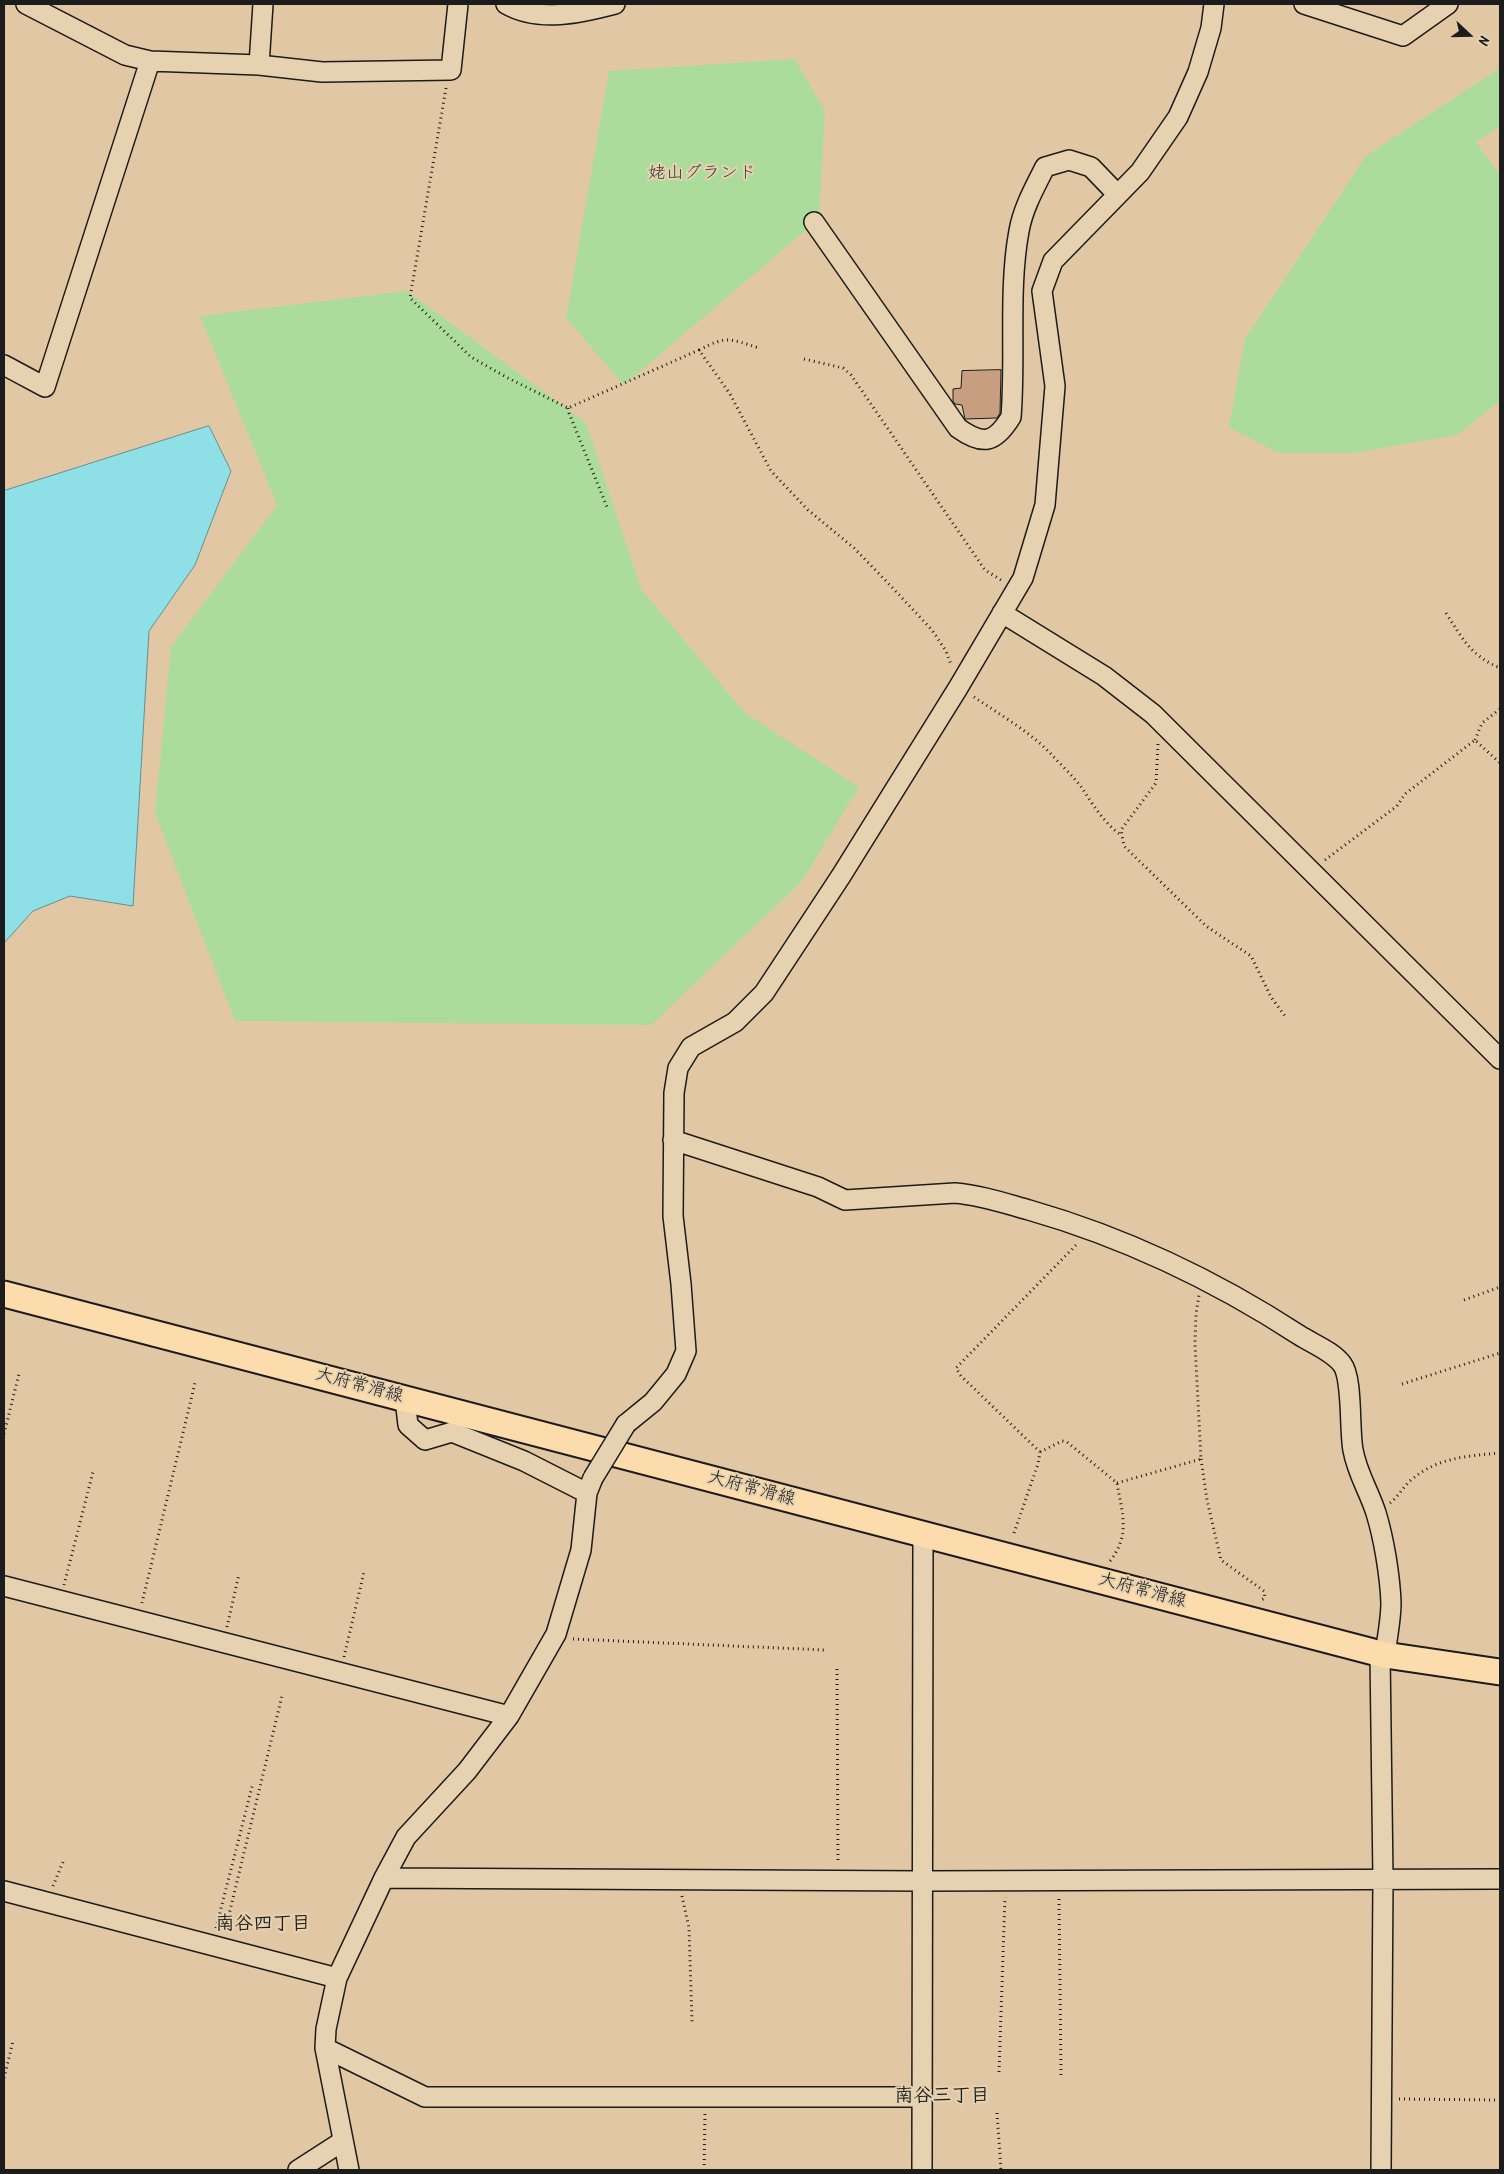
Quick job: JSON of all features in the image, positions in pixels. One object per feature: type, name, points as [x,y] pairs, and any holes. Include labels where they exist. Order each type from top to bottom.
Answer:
[{"type":"main road","name":"大府常滑線","points":[[4,1294],[1383,1655],[1500,1672]]},
{"type":"street","points":[[26,4],[125,55],[150,61],[259,65],[322,72],[452,70],[458,4]]},
{"type":"street","points":[[259,65],[263,4]]},
{"type":"street","points":[[506,4],[518,11],[563,15],[615,4]]},
{"type":"street","points":[[349,2170],[325,2048],[326,2029],[337,1978],[384,1878],[406,1838],[467,1771],[509,1716],[556,1634],[581,1550],[590,1486],[626,1424],[653,1402],[676,1374],[686,1351],[673,1216],[674,1093],[678,1068],[691,1047],[735,1022],[764,993],[841,876],[961,684],[1023,578],[1044,505],[1055,386],[1042,291],[1053,261],[1140,172],[1178,117],[1198,72],[1211,28],[1214,4]]},
{"type":"street","points":[[1304,4],[1403,36],[1448,4]]},
{"type":"street","points":[[4,365],[45,387],[150,61]]},
{"type":"street","points":[[814,222],[958,428],[972,438],[987,440],[1001,433],[1011,417],[1014,383],[1013,329],[1019,230],[1028,201],[1045,167],[1069,160],[1091,167],[1117,194]]},
{"type":"street","points":[[1002,613],[1104,676],[1130,695],[1164,726],[1500,1059]]},
{"type":"street","points":[[673,1140],[818,1186],[844,1200],[955,1193],[972,1194],[1068,1222],[1144,1252],[1261,1310],[1332,1355],[1343,1365],[1349,1389],[1349,1420],[1356,1468],[1376,1512],[1382,1538],[1390,1603],[1383,1655],[1381,2170]]},
{"type":"street","points":[[405,1399],[408,1425],[424,1440],[452,1432],[590,1486]]},
{"type":"street","points":[[922,2170],[923,1535]]},
{"type":"street","points":[[4,1586],[509,1716]]},
{"type":"street","points":[[384,1878],[923,1881],[1500,1879]]},
{"type":"street","points":[[4,1891],[337,1978]]},
{"type":"street","points":[[325,2048],[425,2097],[922,2097]]},
{"type":"street","points":[[298,2170],[343,2141]]},
{"type":"path","points":[[449,70],[410,298],[471,357],[568,408]]},
{"type":"path","points":[[568,408],[699,350],[719,339],[731,339],[759,348]]},
{"type":"path","points":[[699,350],[730,394],[771,471],[808,510],[854,548],[919,617],[946,651],[961,684],[1040,744],[1081,788],[1114,830],[1122,835]]},
{"type":"path","points":[[804,359],[843,368],[851,375],[985,570],[1016,590]]},
{"type":"path","points":[[568,408],[568,413],[607,507]]},
{"type":"path","points":[[1446,613],[1466,644],[1476,654],[1500,668]]},
{"type":"path","points":[[1311,871],[1397,806],[1405,794],[1474,740],[1482,723],[1500,709]]},
{"type":"path","points":[[1164,726],[1158,735],[1156,783],[1121,830],[1124,846],[1206,926],[1251,956],[1271,997],[1286,1016]]},
{"type":"path","points":[[1474,740],[1500,763]]},
{"type":"path","points":[[1040,1452],[961,1376],[956,1368],[1088,1229]]},
{"type":"path","points":[[1204,1281],[1198,1296],[1196,1321],[1201,1459],[1207,1500],[1221,1560],[1264,1591],[1265,1598],[1252,1602]]},
{"type":"path","points":[[1464,1300],[1500,1287]]},
{"type":"path","points":[[1402,1384],[1500,1353]]},
{"type":"path","points":[[4,1434],[20,1374]]},
{"type":"path","points":[[138,1621],[195,1383]]},
{"type":"path","points":[[1040,1452],[1062,1441],[1068,1442],[1117,1483],[1123,1522],[1123,1539],[1120,1549],[1101,1573],[1098,1581]]},
{"type":"path","points":[[1014,1533],[1038,1464],[1040,1452]]},
{"type":"path","points":[[1376,1512],[1394,1501],[1411,1480],[1449,1460],[1461,1456],[1500,1453]]},
{"type":"path","points":[[1117,1483],[1201,1459]]},
{"type":"path","points":[[60,1601],[93,1472]]},
{"type":"path","points":[[340,1672],[364,1572]]},
{"type":"path","points":[[224,1642],[239,1574]]},
{"type":"path","points":[[556,1634],[565,1639],[825,1650]]},
{"type":"path","points":[[837,1669],[838,1880]]},
{"type":"path","points":[[216,1947],[282,1696]]},
{"type":"path","points":[[216,1947],[253,1783]]},
{"type":"path","points":[[680,1879],[690,1928],[692,2022]]},
{"type":"path","points":[[999,2072],[1005,1880]]},
{"type":"path","points":[[1059,1880],[1061,2076]]},
{"type":"path","points":[[4,2078],[13,2041]]},
{"type":"path","points":[[704,2170],[705,2098]]},
{"type":"path","points":[[1381,2099],[1500,2100]]},
{"type":"path","points":[[997,2113],[1001,2170]]},
{"type":"green space","name":"姥山グランド","points":[[795,59],[825,111],[819,219],[624,385],[566,318],[609,71]]},
{"type":"green space","points":[[1500,68],[1500,126],[1476,142],[1500,175],[1500,401],[1457,435],[1353,453],[1279,453],[1229,427],[1245,339],[1366,156]]},
{"type":"green space","points":[[407,291],[586,423],[641,589],[745,713],[859,787],[802,881],[651,1025],[235,1021],[155,813],[171,647],[277,505],[200,316]]},
{"type":"water","points":[[209,426],[231,471],[195,565],[149,631],[133,906],[70,896],[33,911],[4,943],[4,491]]},
{"type":"building","points":[[1001,370],[1000,413],[997,418],[965,419],[962,405],[955,404],[953,401],[953,389],[961,388],[962,371]]},
{"type":"district","name":"南谷四丁目","points":[[263,1926]]},
{"type":"district","name":"南谷三丁目","points":[[942,2098]]}]
